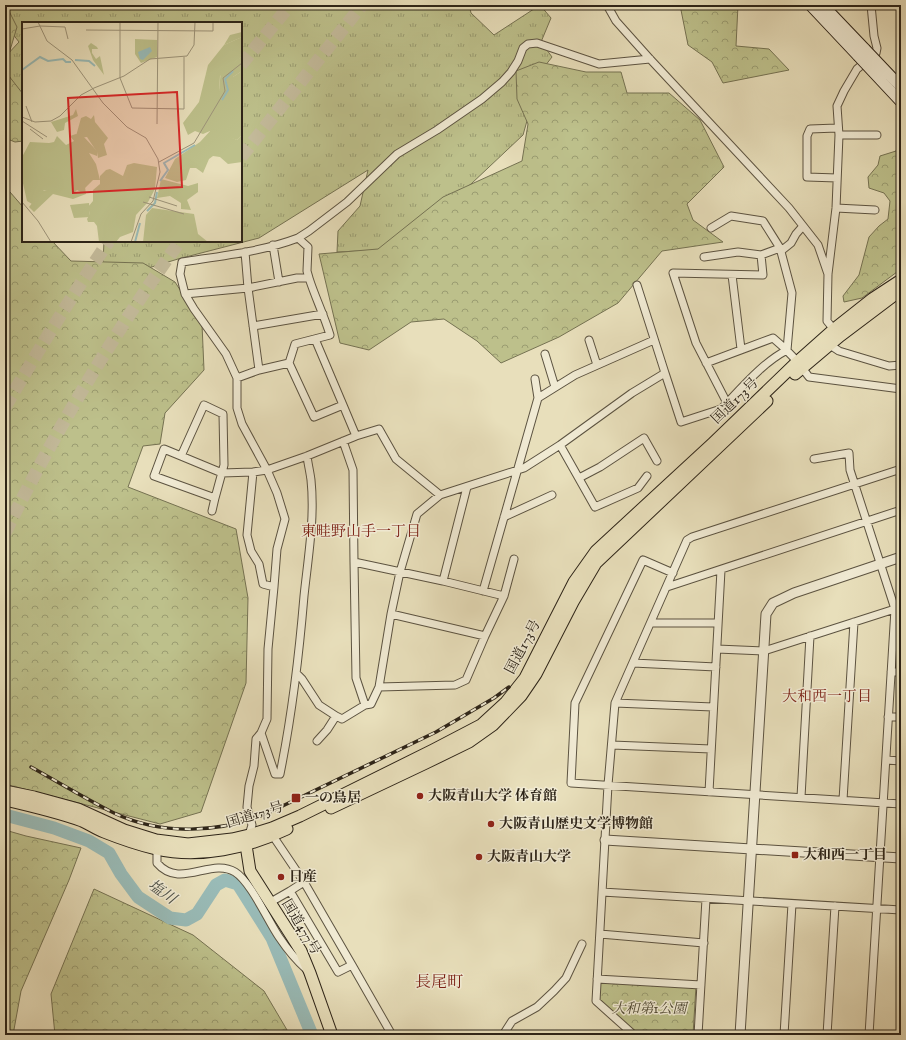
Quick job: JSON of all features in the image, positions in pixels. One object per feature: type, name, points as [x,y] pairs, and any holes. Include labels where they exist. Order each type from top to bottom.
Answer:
[{"type":"highway","name":"国道173号","points":[[5,800],[50,811],[105,832],[157,849],[190,853],[229,850],[481,725],[506,702],[525,678],[574,582],[596,551],[713,443],[837,333],[872,299],[901,280]]},
{"type":"highway","name":"国道173号","points":[[5,791],[78,809],[124,830],[156,840],[188,844],[232,839],[248,840],[273,836],[468,742],[493,725],[521,696],[536,674],[573,602],[596,563],[710,457],[800,365],[830,345],[837,333],[901,290]]},
{"type":"highway","name":"国道477号","points":[[248,840],[250,871],[301,951],[332,1035]]},
{"type":"main road","points":[[810,5],[901,88]]},
{"type":"main road","points":[[823,5],[901,102]]},
{"type":"street","points":[[607,5],[616,21],[650,59],[790,208],[818,245],[828,274]]},
{"type":"street","points":[[837,333],[827,321],[828,274],[836,208],[838,132],[837,106],[857,69],[876,53],[877,48],[874,36],[871,5]]},
{"type":"street","points":[[248,840],[252,825],[247,807],[249,786],[254,766],[256,739],[261,733],[267,719],[268,650],[277,549],[284,519],[277,493],[242,424],[237,408],[237,378],[226,354],[185,294],[180,274],[182,262],[245,252],[298,238],[346,202],[396,154],[437,130],[487,95],[511,72],[518,61],[523,48],[528,44],[537,43],[599,64],[650,59]]},
{"type":"street","points":[[837,178],[807,177],[807,136],[810,129],[877,135]]},
{"type":"street","points":[[836,208],[875,210]]},
{"type":"street","points":[[711,228],[731,216],[763,221],[781,249],[792,292],[787,350]]},
{"type":"street","points":[[704,257],[738,252],[761,255],[781,249],[791,243],[796,234],[804,226]]},
{"type":"street","points":[[298,238],[308,247],[307,271],[330,335],[294,344],[289,363],[314,417],[343,405]]},
{"type":"street","points":[[273,245],[279,282]]},
{"type":"street","points":[[245,252],[248,288],[259,370]]},
{"type":"street","points":[[727,403],[696,343],[673,273],[763,275],[761,255]]},
{"type":"street","points":[[732,275],[741,349]]},
{"type":"street","points":[[185,294],[248,288],[297,278],[309,278]]},
{"type":"street","points":[[637,285],[681,422],[721,409],[776,355],[787,350]]},
{"type":"street","points":[[253,326],[323,314]]},
{"type":"street","points":[[706,363],[773,338],[787,350],[809,377],[901,389]]},
{"type":"street","points":[[315,339],[356,436]]},
{"type":"street","points":[[589,340],[597,365]]},
{"type":"street","points":[[538,398],[575,375],[654,340]]},
{"type":"street","points":[[830,345],[839,351],[889,366],[901,365]]},
{"type":"street","points":[[545,354],[555,387]]},
{"type":"street","points":[[237,378],[259,370],[289,363]]},
{"type":"street","points":[[297,674],[319,705],[342,719],[365,705],[372,704],[379,687],[391,614],[400,572],[417,514],[440,495],[524,468],[560,445],[632,393],[665,373]]},
{"type":"street","points":[[483,591],[538,398],[535,379]]},
{"type":"street","points":[[181,456],[204,405],[223,414],[224,465],[212,510]]},
{"type":"street","points":[[215,498],[154,476],[164,449],[222,473],[253,472],[266,470],[307,456],[356,436],[379,429],[396,459],[440,495]]},
{"type":"street","points":[[579,478],[600,467],[644,438],[657,461]]},
{"type":"street","points":[[343,441],[353,470],[356,678],[365,705]]},
{"type":"street","points":[[560,445],[595,507],[638,488],[647,476]]},
{"type":"street","points":[[814,459],[849,454],[850,470],[881,564],[898,608],[891,672],[869,1035]]},
{"type":"street","points":[[261,733],[275,774],[280,774],[297,674],[312,506],[311,480],[307,456]]},
{"type":"street","points":[[634,1035],[596,1001],[608,786],[615,703],[687,540],[692,537],[901,469]]},
{"type":"street","points":[[253,472],[247,535],[251,551],[259,564],[262,584],[274,587]]},
{"type":"street","points":[[443,581],[467,487]]},
{"type":"street","points":[[504,517],[552,495]]},
{"type":"street","points":[[667,587],[901,510]]},
{"type":"street","points":[[740,1035],[766,614],[773,603],[794,594],[901,557]]},
{"type":"street","points":[[379,687],[455,685],[466,680],[484,636],[504,596],[514,559]]},
{"type":"street","points":[[673,573],[643,560],[575,703],[571,783],[901,804]]},
{"type":"street","points":[[354,562],[504,596]]},
{"type":"street","points":[[709,792],[721,570]]},
{"type":"street","points":[[717,648],[764,651],[898,608]]},
{"type":"street","points":[[391,614],[484,636]]},
{"type":"street","points":[[651,622],[718,624]]},
{"type":"street","points":[[843,800],[854,622]]},
{"type":"street","points":[[801,797],[810,636]]},
{"type":"street","points":[[633,663],[716,667]]},
{"type":"street","points":[[891,672],[901,672]]},
{"type":"street","points":[[615,703],[714,707]]},
{"type":"street","points":[[317,741],[327,730],[336,716]]},
{"type":"street","points":[[888,717],[901,718]]},
{"type":"street","points":[[612,745],[711,749]]},
{"type":"street","points":[[886,760],[901,761]]},
{"type":"street","points":[[273,836],[304,882],[392,1035]]},
{"type":"street","points":[[605,840],[901,858]]},
{"type":"street","points":[[157,849],[157,863],[160,867],[169,872],[181,875],[213,868],[225,868],[235,871],[243,879],[255,896],[280,938],[300,964],[310,973]]},
{"type":"street","points":[[269,902],[304,882]]},
{"type":"street","points":[[290,891],[338,972],[352,966]]},
{"type":"street","points":[[602,892],[901,910]]},
{"type":"street","points":[[698,1035],[706,899]]},
{"type":"street","points":[[784,1035],[792,904]]},
{"type":"street","points":[[827,1035],[835,906]]},
{"type":"street","points":[[600,934],[704,943]]},
{"type":"street","points":[[503,1035],[512,1021],[536,1007],[566,978],[582,944]]},
{"type":"street","points":[[597,979],[701,985]]},
{"type":"green space","points":[[5,5],[469,5],[471,13],[494,35],[540,5],[551,18],[541,42],[552,57],[541,71],[523,135],[471,184],[381,250],[337,252],[338,231],[360,206],[368,170],[259,238],[178,259],[122,276],[103,264],[104,242],[242,242],[242,22],[22,22],[22,109],[5,88],[5,57],[19,42],[5,24]]},
{"type":"green space","points":[[5,5],[17,27],[5,67]]},
{"type":"green space","points":[[680,5],[738,5],[736,46],[769,49],[789,70],[723,83],[712,62],[688,45]]},
{"type":"green space","points":[[539,62],[586,72],[621,72],[627,93],[669,93],[700,120],[724,167],[687,204],[693,220],[723,242],[662,251],[618,303],[559,337],[501,363],[477,341],[444,319],[411,322],[369,350],[340,343],[319,254],[378,249],[443,197],[522,161],[528,124],[517,99],[516,71]]},
{"type":"green space","points":[[5,71],[22,93],[22,141],[15,142],[5,138]]},
{"type":"green space","points":[[901,141],[901,269],[862,298],[844,302],[843,296],[859,275],[869,237],[888,219],[890,201],[884,193],[869,188],[868,177],[878,165],[880,156],[896,151]]},
{"type":"green space","points":[[5,191],[10,192],[22,206],[22,242],[53,242],[71,261],[143,263],[175,282],[202,324],[204,370],[165,413],[160,444],[143,446],[128,487],[236,529],[248,598],[246,683],[201,812],[160,824],[5,784]]},
{"type":"green space","points":[[901,612],[901,669],[895,665],[898,613]]},
{"type":"green space","points":[[5,830],[81,848],[69,880],[21,991],[13,1035],[5,1035]]},
{"type":"green space","points":[[94,889],[193,935],[264,991],[290,1035],[55,1035],[51,994]]},
{"type":"green space","name":"大和第1公園","points":[[599,980],[696,986],[693,1035],[638,1035],[598,999]]},
{"type":"waterway","name":"塩川","points":[[5,815],[54,828],[89,841],[109,853],[121,874],[138,897],[170,918],[186,920],[197,914],[216,885],[225,880],[238,884],[272,938],[312,1035]]},
{"type":"tunnel","points":[[242,64],[290,5]]},
{"type":"tunnel","points":[[242,156],[362,5]]},
{"type":"tunnel","points":[[5,407],[56,323],[108,242]]},
{"type":"tunnel","points":[[5,533],[44,457],[86,383],[132,311],[179,242]]},
{"type":"railway","points":[[31,767],[114,813],[152,826],[191,829],[230,825],[250,820],[268,813],[436,732],[494,698],[509,687]]},
{"type":"place","name":"大阪青山大学 体育館","points":[[420,796]]},
{"type":"place","name":"一の鳥居","points":[[296,798]]},
{"type":"place","name":"大阪青山歴史文学博物館","points":[[491,824]]},
{"type":"place","name":"大和西一丁目","points":[[795,855]]},
{"type":"place","name":"大阪青山大学","points":[[479,857]]},
{"type":"place","name":"日産","points":[[281,877]]},
{"type":"district","name":"東畦野山手一丁目","points":[[361,531]]},
{"type":"district","name":"大和西一丁目","points":[[827,696]]},
{"type":"district","name":"長尾町","points":[[439,983]]}]
